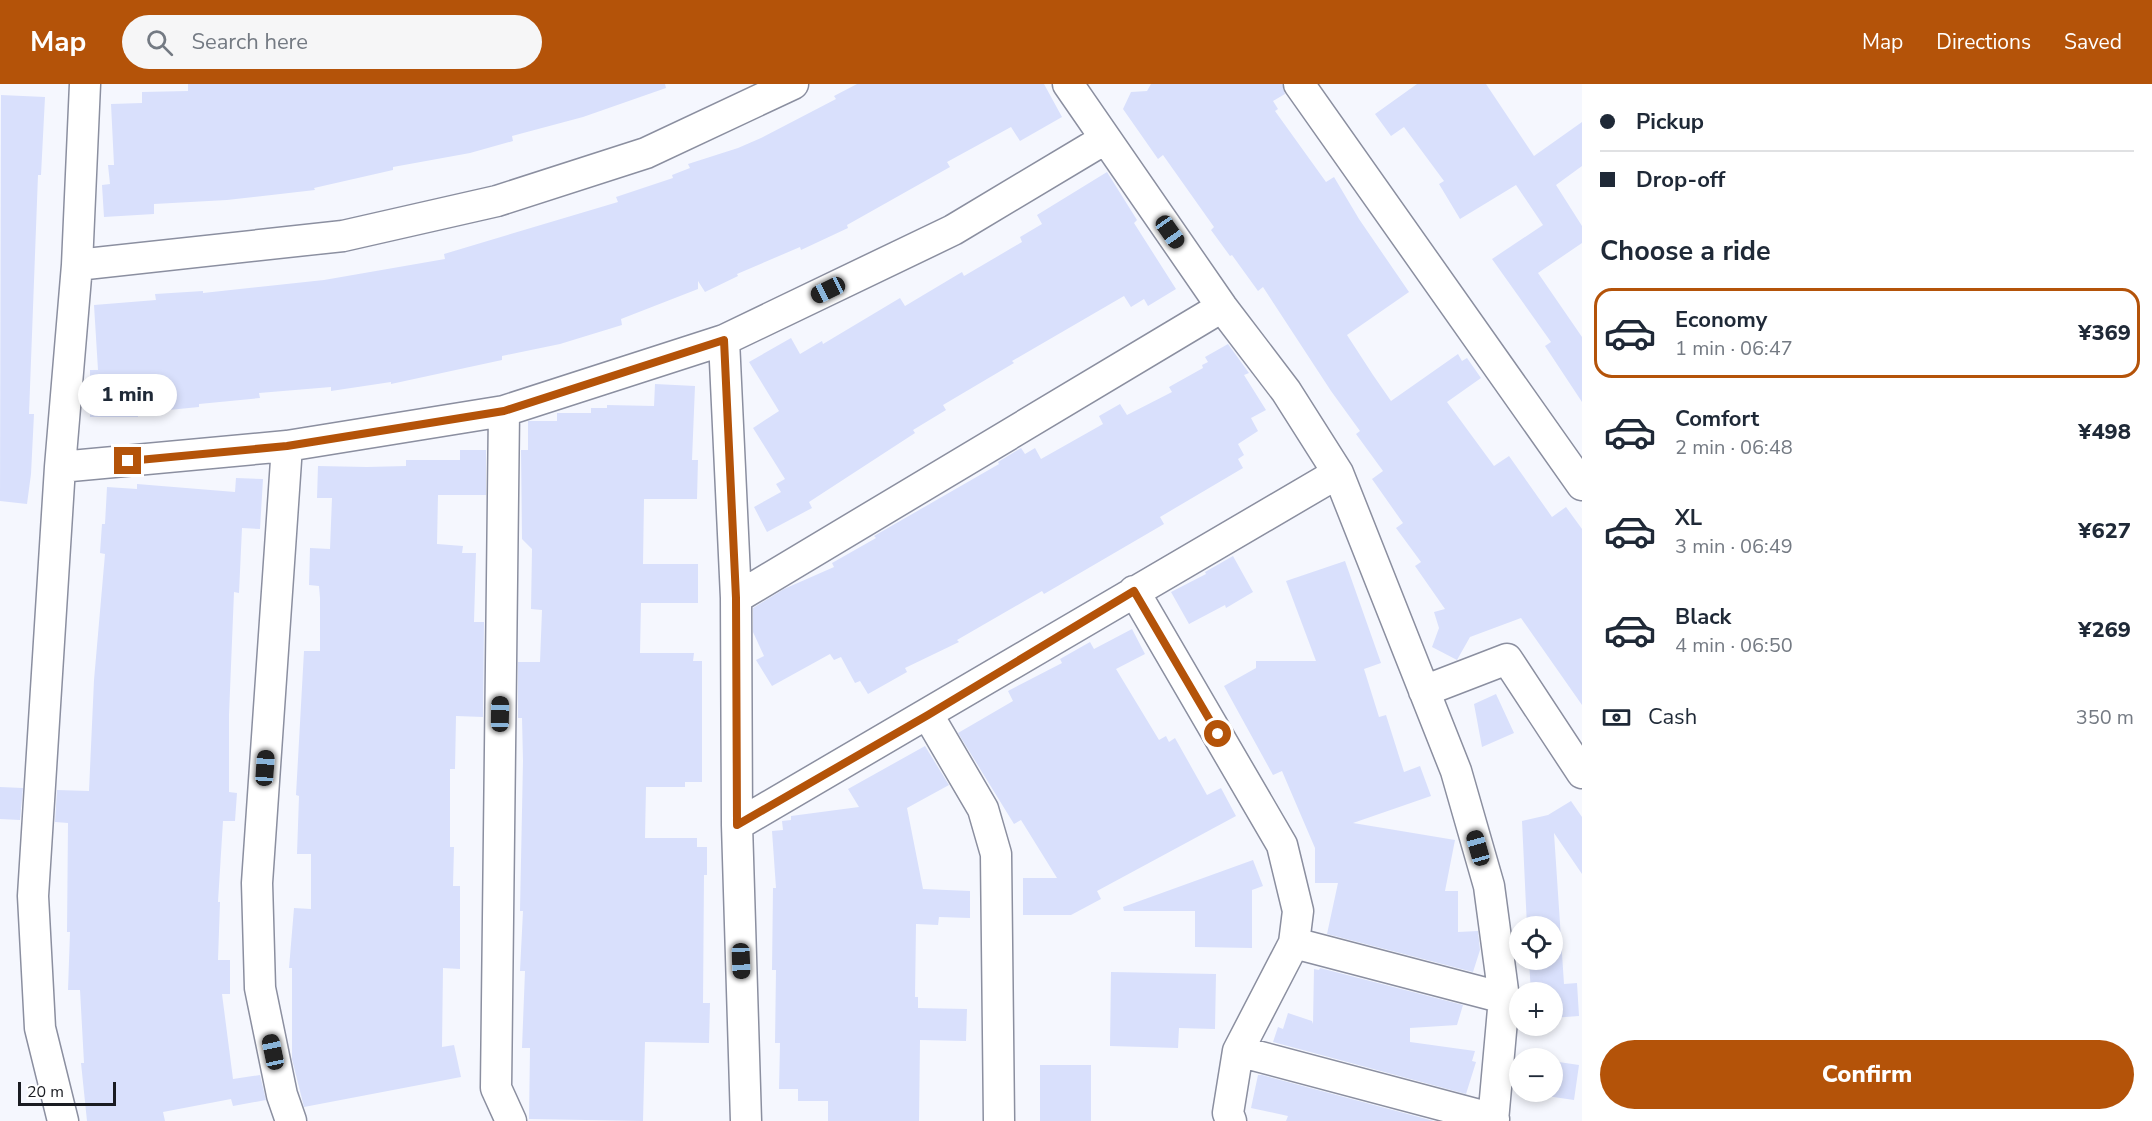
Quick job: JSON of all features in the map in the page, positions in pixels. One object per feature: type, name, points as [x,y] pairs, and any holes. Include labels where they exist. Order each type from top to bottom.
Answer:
[{"type":"street","points":[[63,1121],[40,1028],[33,896],[60,467],[77,265],[85,84]]},
{"type":"street","points":[[77,265],[343,236],[497,201],[646,153],[793,84]]},
{"type":"street","points":[[1068,84],[1222,307],[1286,391],[1338,473],[1456,771],[1489,886],[1504,998],[1494,1120],[1238,1051]]},
{"type":"street","points":[[1299,84],[1582,485]]},
{"type":"street","points":[[60,467],[287,446],[504,411],[724,340],[953,230],[1105,139]]},
{"type":"street","points":[[736,598],[1222,307]]},
{"type":"street","points":[[724,340],[736,598],[737,825],[746,1121]]},
{"type":"street","points":[[504,411],[496,1088],[511,1121]]},
{"type":"street","points":[[287,446],[257,883],[260,988],[282,1095],[291,1121]]},
{"type":"street","points":[[737,825],[1338,473]]},
{"type":"street","points":[[1134,591],[1282,845],[1298,910],[1294,944],[1238,1051],[1228,1113],[1231,1121]]},
{"type":"street","points":[[1424,691],[1507,659],[1582,773]]},
{"type":"street","points":[[928,715],[983,809],[996,854],[999,1121]]},
{"type":"street","points":[[1294,944],[1504,998]]},
{"type":"building","points":[[188,84],[665,84],[666,88],[583,117],[512,136],[513,141],[470,153],[393,167],[393,170],[314,188],[315,190],[227,200],[154,204],[154,214],[104,217],[102,185],[110,184],[108,165],[114,165],[111,104],[142,103],[142,92],[188,91]]},
{"type":"building","points":[[857,84],[1044,84],[1062,117],[1020,141],[1011,127],[947,162],[950,167],[847,225],[848,228],[801,250],[800,247],[737,274],[738,276],[705,292],[698,281],[698,289],[621,319],[622,325],[560,344],[502,356],[502,360],[391,384],[391,382],[331,391],[331,387],[259,393],[260,398],[138,413],[138,417],[90,417],[90,370],[98,370],[94,305],[156,300],[155,294],[203,291],[203,293],[324,280],[445,259],[444,254],[618,202],[616,197],[673,178],[672,175],[690,168],[688,164],[761,138],[836,99],[834,96]]},
{"type":"building","points":[[1151,84],[1282,84],[1285,94],[1273,101],[1278,109],[1275,111],[1326,182],[1334,177],[1359,219],[1409,292],[1347,335],[1373,375],[1391,401],[1458,354],[1462,361],[1467,358],[1481,378],[1447,402],[1494,466],[1509,456],[1552,517],[1566,507],[1582,529],[1582,705],[1521,618],[1470,637],[1457,660],[1432,647],[1439,628],[1434,612],[1445,609],[1415,566],[1421,562],[1396,528],[1403,523],[1372,479],[1383,471],[1356,434],[1360,431],[1263,287],[1258,291],[1232,255],[1230,256],[1211,230],[1214,227],[1163,155],[1158,159],[1123,109],[1131,92],[1147,91]]},
{"type":"building","points":[[1417,84],[1486,84],[1534,156],[1582,122],[1582,166],[1556,185],[1582,226],[1582,243],[1538,273],[1582,337],[1582,402],[1545,346],[1551,342],[1492,259],[1543,225],[1516,185],[1460,219],[1439,184],[1444,181],[1404,127],[1391,136],[1375,114]]},
{"type":"building","points":[[1,95],[45,97],[41,175],[38,175],[29,414],[34,414],[27,504],[0,501]]},
{"type":"building","points":[[1107,172],[1137,220],[1134,223],[1176,289],[1148,306],[1144,299],[1131,307],[1124,296],[1012,361],[1014,363],[943,405],[946,410],[913,430],[915,433],[809,502],[812,508],[767,532],[754,507],[781,492],[776,484],[785,479],[753,428],[779,411],[749,362],[791,338],[800,354],[822,341],[823,344],[900,298],[905,306],[962,272],[964,276],[1022,242],[1020,237],[1042,224],[1037,215]]},
{"type":"building","points":[[1228,344],[1249,373],[1244,375],[1266,410],[1251,418],[1258,431],[1238,444],[1244,455],[1238,459],[1243,468],[1160,517],[1164,524],[1044,594],[1042,591],[957,640],[959,642],[905,668],[907,672],[868,694],[860,681],[855,683],[841,657],[834,660],[830,654],[772,686],[756,660],[764,656],[753,632],[753,608],[784,589],[834,567],[832,563],[876,538],[874,536],[999,464],[998,462],[1021,448],[1025,454],[1035,448],[1041,459],[1103,424],[1099,416],[1120,404],[1127,415],[1172,392],[1169,387],[1203,368],[1202,365],[1208,362],[1205,357]]},
{"type":"building","points":[[655,384],[695,386],[692,460],[698,460],[697,499],[644,499],[643,564],[698,564],[698,603],[641,603],[640,653],[694,653],[693,661],[702,661],[702,782],[685,782],[685,787],[646,787],[645,838],[697,838],[697,847],[707,847],[707,875],[704,875],[703,1003],[710,1003],[709,1043],[645,1042],[643,1121],[529,1119],[530,1048],[522,1048],[525,971],[520,971],[523,911],[520,911],[523,761],[522,718],[518,718],[518,662],[540,662],[542,610],[531,609],[532,549],[522,539],[521,450],[528,450],[528,421],[557,421],[557,413],[591,413],[591,408],[607,408],[607,405],[654,406]]},
{"type":"building","points":[[460,450],[486,450],[486,495],[438,495],[437,544],[463,546],[462,553],[476,553],[474,622],[484,622],[483,717],[456,716],[455,769],[450,769],[450,847],[454,847],[453,886],[460,886],[460,969],[443,968],[442,1047],[454,1045],[461,1077],[304,1107],[292,1059],[292,968],[289,968],[294,908],[311,909],[311,854],[297,854],[299,796],[296,795],[304,651],[320,651],[319,586],[309,585],[310,548],[330,549],[332,498],[317,498],[318,466],[406,466],[406,460],[460,460]]},
{"type":"building","points":[[236,478],[263,479],[260,529],[242,528],[239,593],[234,592],[229,715],[229,792],[237,793],[235,821],[223,821],[218,902],[220,902],[218,960],[230,960],[230,994],[222,994],[233,1079],[260,1075],[266,1100],[233,1106],[231,1099],[163,1112],[165,1121],[87,1121],[81,1063],[84,1063],[80,990],[68,990],[70,932],[67,932],[68,823],[55,822],[57,790],[89,791],[94,680],[105,554],[100,553],[102,524],[105,524],[107,487],[137,489],[137,484],[235,492]]},
{"type":"building","points":[[1233,556],[1253,592],[1226,608],[1225,605],[1189,624],[1171,592],[1206,574],[1205,572]]},
{"type":"building","points":[[1345,561],[1381,663],[1364,669],[1379,717],[1386,715],[1404,772],[1420,766],[1431,796],[1353,823],[1455,840],[1445,891],[1458,891],[1458,932],[1478,931],[1480,950],[1473,972],[1327,934],[1338,883],[1315,883],[1315,848],[1282,771],[1273,775],[1224,686],[1256,668],[1256,661],[1316,661],[1286,581]]},
{"type":"building","points":[[1132,629],[1145,654],[1116,669],[1159,740],[1166,736],[1169,742],[1175,738],[1207,795],[1221,788],[1236,816],[1097,891],[1101,899],[1071,915],[1023,915],[1023,878],[1057,878],[1021,820],[1014,824],[958,733],[1013,701],[1008,691],[1062,663],[1060,659],[1090,642],[1094,649]]},
{"type":"building","points":[[1496,694],[1514,733],[1482,747],[1474,704]]},
{"type":"building","points":[[925,746],[949,785],[907,808],[923,889],[970,891],[970,918],[939,917],[938,925],[916,924],[915,997],[918,997],[918,1008],[967,1009],[966,1041],[920,1040],[919,1121],[828,1121],[828,1101],[798,1101],[798,1089],[779,1089],[780,1043],[775,1043],[776,970],[772,970],[773,888],[776,888],[772,831],[783,830],[782,821],[791,820],[791,816],[859,807],[848,789]]},
{"type":"building","points":[[0,787],[23,788],[20,820],[0,819]]},
{"type":"building","points":[[1571,801],[1582,817],[1582,874],[1554,833],[1559,916],[1526,916],[1522,821],[1548,815]]},
{"type":"building","points":[[1253,860],[1263,886],[1252,890],[1252,948],[1195,947],[1195,911],[1124,911],[1123,907]]},
{"type":"building","points":[[1320,968],[1463,1005],[1457,1025],[1410,1028],[1410,1042],[1475,1051],[1472,1061],[1476,1062],[1466,1094],[1273,1042],[1278,1027],[1283,1029],[1288,1013],[1312,1021],[1313,1024],[1314,969],[1319,970]]},
{"type":"building","points":[[1563,969],[1564,984],[1577,983],[1579,1016],[1563,1017],[1563,982],[1530,982],[1530,970]]},
{"type":"building","points":[[1111,972],[1216,974],[1215,1029],[1179,1028],[1178,1048],[1110,1046]]},
{"type":"building","points":[[1563,1063],[1579,1065],[1574,1100],[1563,1098]]},
{"type":"building","points":[[1040,1065],[1091,1065],[1091,1121],[1040,1121]]},
{"type":"building","points":[[1258,1075],[1434,1121],[1286,1121],[1288,1116],[1251,1108]]},
{"type":"route","points":[[128,461],[287,446],[504,411],[724,340],[736,598],[737,825],[928,715],[1134,591],[1218,734]]}]
